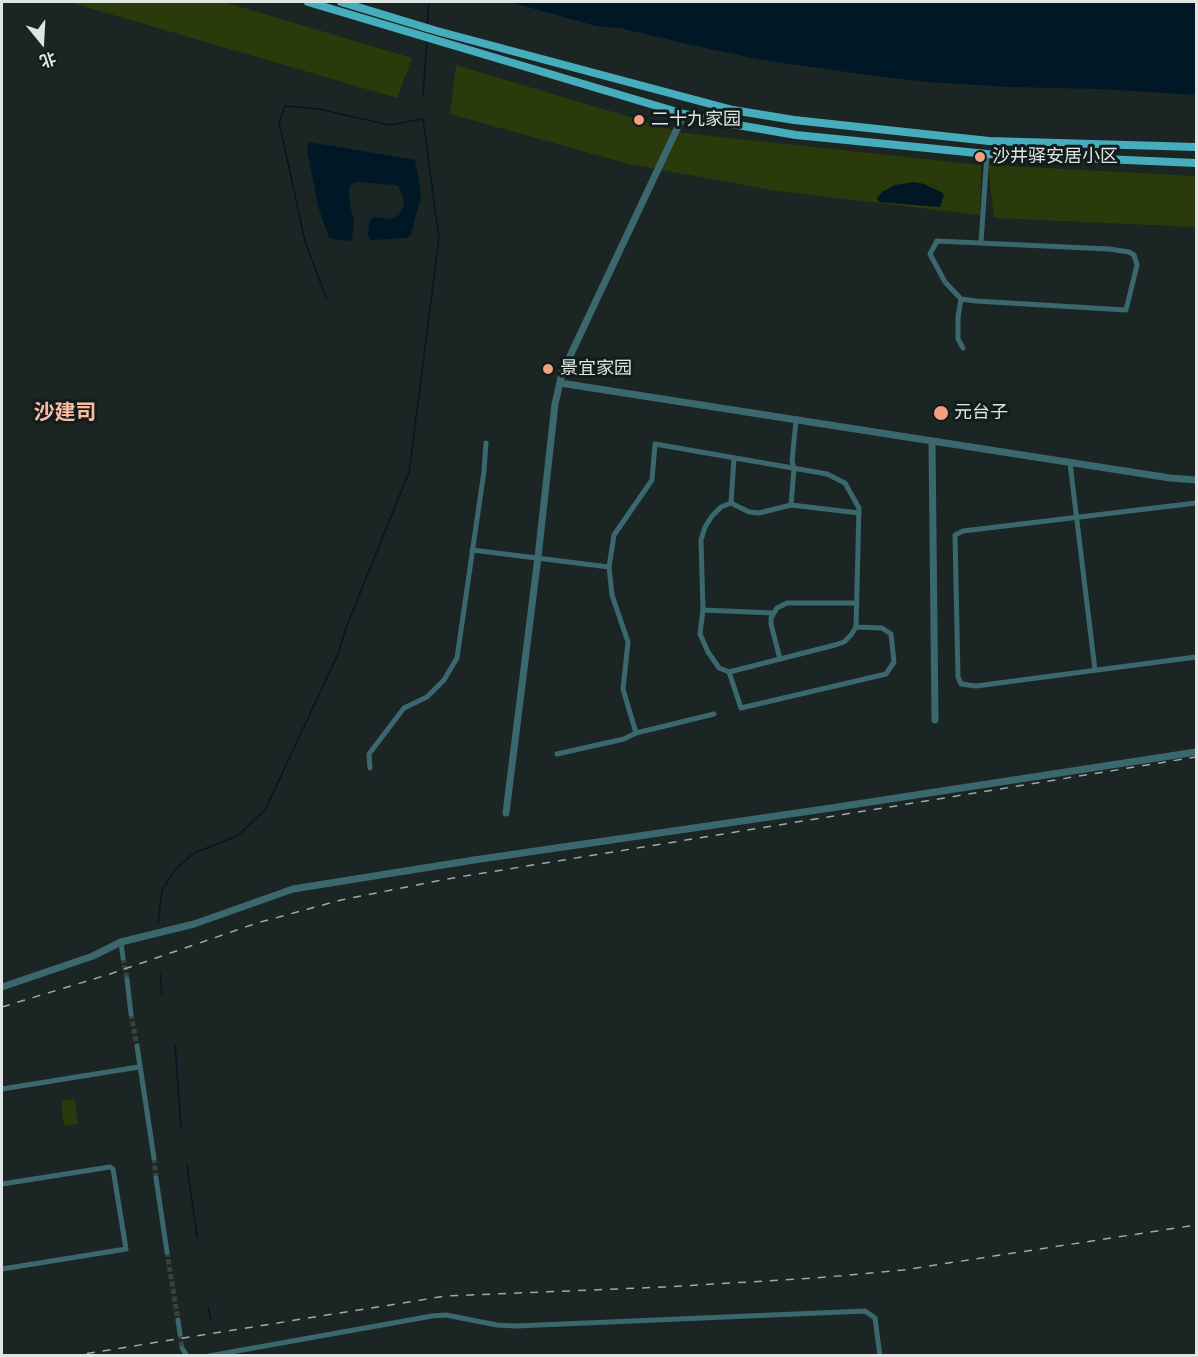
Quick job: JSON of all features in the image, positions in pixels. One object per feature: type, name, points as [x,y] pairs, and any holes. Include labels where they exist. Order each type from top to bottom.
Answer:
[{"type":"main road","points":[[308,2],[415,28]]},
{"type":"main road","points":[[341,2],[435,35],[684,114],[720,122],[796,135],[987,154],[1197,163]]},
{"type":"main road","points":[[435,35],[694,101],[794,120],[989,141],[1197,147]]},
{"type":"street","points":[[506,813],[555,404],[562,373],[684,114]]},
{"type":"street","points":[[981,242],[987,154]]},
{"type":"street","points":[[937,241],[981,242],[1129,252],[1134,255],[1137,265],[1126,310],[961,299],[945,282],[930,254],[937,241]]},
{"type":"street","points":[[961,299],[958,339],[963,348]]},
{"type":"street","points":[[560,383],[932,442],[1170,478],[1197,480]]},
{"type":"street","points":[[791,505],[796,421]]},
{"type":"street","points":[[932,442],[935,720]]},
{"type":"street","points":[[370,768],[369,754],[404,708],[427,697],[444,680],[457,658],[486,443]]},
{"type":"street","points":[[636,733],[623,689],[628,642],[612,595],[609,567],[614,535],[652,480],[655,444],[827,474],[844,483],[855,498],[859,513],[857,603],[856,627],[851,635],[844,642],[729,672],[719,668],[700,634],[703,610],[701,540],[712,516],[721,507],[731,503],[749,512],[759,513],[791,505],[859,513]]},
{"type":"street","points":[[731,503],[734,458]]},
{"type":"street","points":[[1070,463],[1095,670]]},
{"type":"street","points":[[1197,503],[963,531],[955,535],[958,677],[961,684],[976,686],[1197,657]]},
{"type":"street","points":[[472,550],[609,567]]},
{"type":"street","points":[[780,659],[771,624],[773,613],[777,608],[787,603],[857,603]]},
{"type":"street","points":[[703,610],[773,613]]},
{"type":"street","points":[[729,672],[741,708],[886,674],[894,662],[891,634],[882,628],[856,627]]},
{"type":"street","points":[[557,754],[624,739],[636,733],[714,714]]},
{"type":"street","points":[[2,987],[93,956],[121,942],[194,924],[293,889],[1197,752]]},
{"type":"street","points":[[121,942],[123,958]]},
{"type":"street","points":[[127,979],[131,1014]]},
{"type":"street","points":[[137,1046],[153,1158]]},
{"type":"street","points":[[2,1089],[139,1067]]},
{"type":"street","points":[[2,1184],[110,1167],[113,1169],[126,1249],[2,1269]]},
{"type":"street","points":[[156,1178],[167,1252]]},
{"type":"street","points":[[209,1356],[446,1315],[497,1325],[516,1326],[865,1311],[875,1318],[880,1356]]},
{"type":"street","points":[[178,1320],[180,1334]]},
{"type":"street","points":[[182,1348],[187,1356]]},
{"type":"green space","points":[[69,2],[224,2],[412,58],[397,98]]},
{"type":"green space","points":[[456,65],[683,133],[981,165],[980,215],[777,191],[629,164],[450,114]]},
{"type":"green space","points":[[988,165],[1196,176],[1196,227],[994,218]]},
{"type":"green space","points":[[75,1099],[78,1124],[64,1126],[61,1101]]},
{"type":"water","points":[[510,2],[1196,2],[1196,95],[928,82],[868,75],[762,60],[620,28],[596,26]]},
{"type":"water","points":[[309,142],[415,160],[421,196],[411,235],[406,238],[372,240],[369,238],[370,220],[374,217],[390,219],[399,215],[404,205],[403,197],[398,186],[358,182],[351,184],[349,188],[354,220],[352,240],[329,238],[318,206],[307,149]]},
{"type":"water","points":[[914,182],[941,192],[944,195],[940,207],[879,202],[877,198],[882,192],[895,185]]},
{"type":"waterway","points":[[427,26],[429,2]]},
{"type":"waterway","points":[[423,96],[427,40]]},
{"type":"waterway","points":[[158,924],[162,890],[175,870],[194,853],[237,836],[265,810],[338,654],[346,628],[409,472],[439,239],[423,119],[389,125],[319,109],[285,106],[279,122],[305,241],[326,298]]},
{"type":"waterway","points":[[160,974],[162,994]]},
{"type":"waterway","points":[[175,1044],[181,1128]]},
{"type":"waterway","points":[[187,1164],[197,1237]]},
{"type":"waterway","points":[[208,1307],[211,1319]]},
{"type":"tunnel","points":[[123,958],[127,979]]},
{"type":"tunnel","points":[[131,1014],[137,1046]]},
{"type":"tunnel","points":[[154,1158],[156,1178]]},
{"type":"tunnel","points":[[167,1252],[178,1320]]},
{"type":"tunnel","points":[[180,1334],[182,1348]]},
{"type":"railway","points":[[2,1007],[110,974],[257,923],[341,900],[447,879],[1196,757]]},
{"type":"railway","points":[[71,1356],[446,1296],[664,1287],[816,1278],[903,1270],[1196,1225]]},
{"type":"place","name":"二十九家园","points":[[639,120]]},
{"type":"place","name":"沙井驿安居小区","points":[[980,157]]},
{"type":"place","name":"景宜家园","points":[[548,369]]},
{"type":"place","name":"元台子","points":[[941,413]]},
{"type":"district","name":"沙建司","points":[[65,413]]}]
